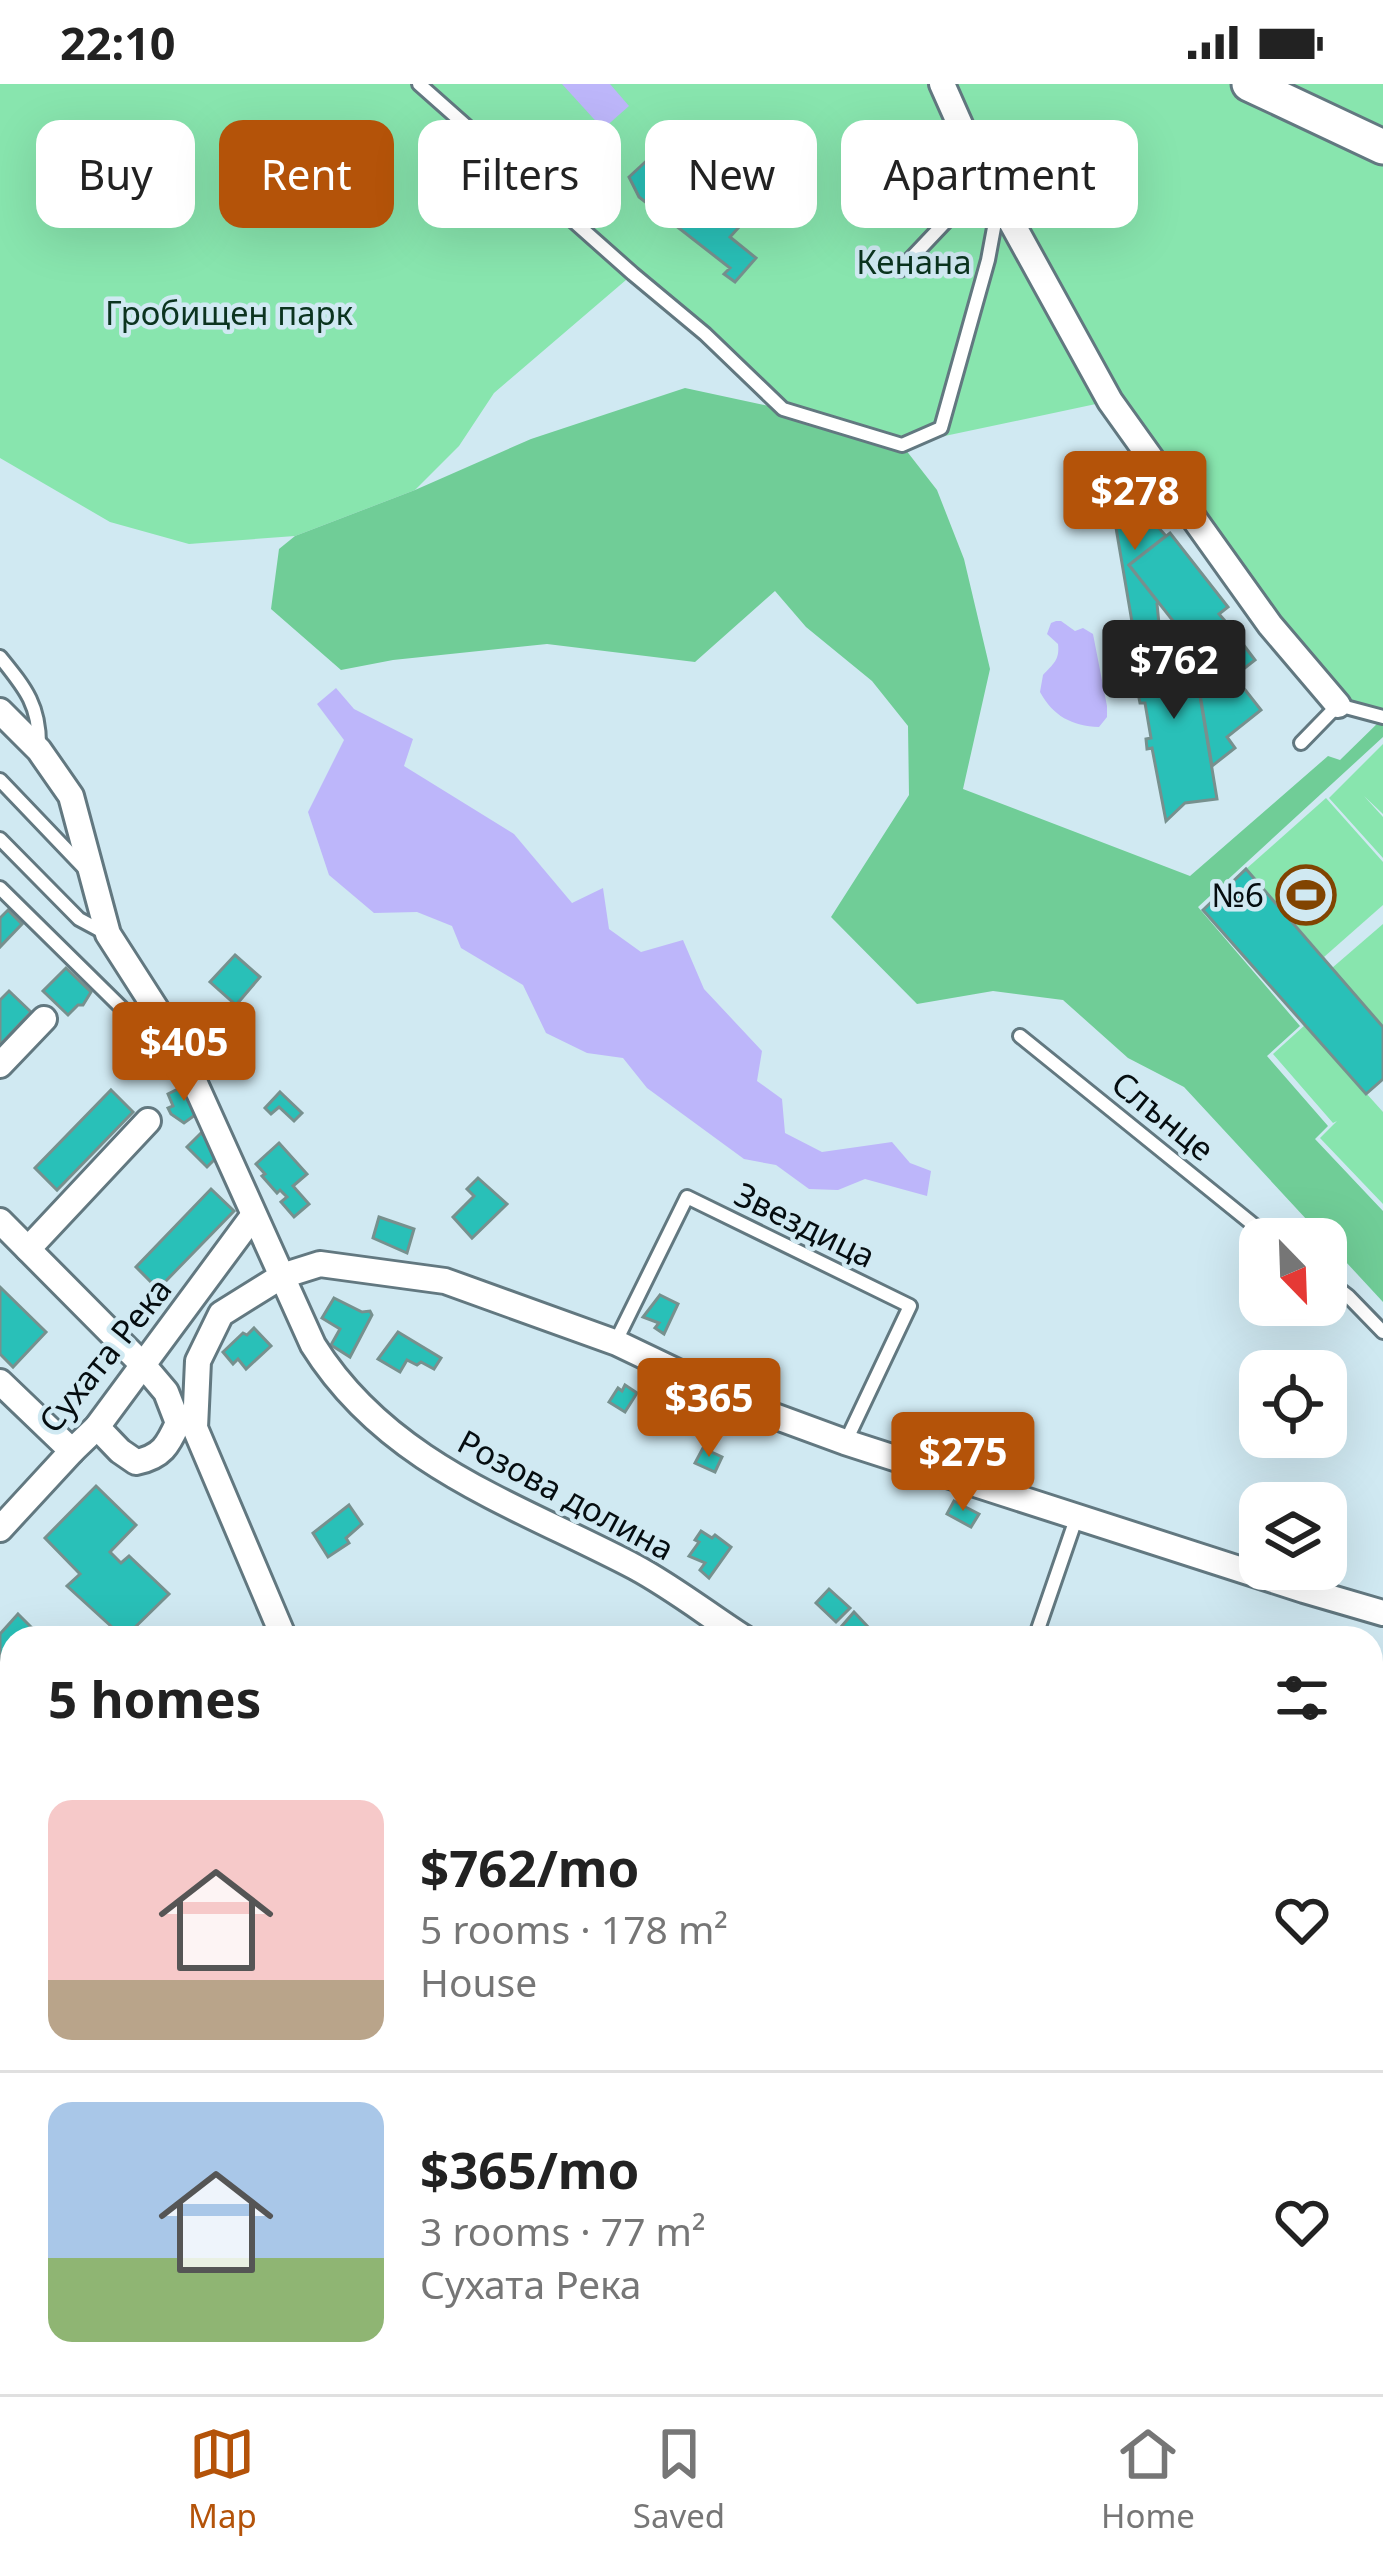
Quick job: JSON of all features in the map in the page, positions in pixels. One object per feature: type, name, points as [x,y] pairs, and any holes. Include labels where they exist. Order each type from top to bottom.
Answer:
[{"type":"main road","points":[[1249,84],[1382,139]]},
{"type":"street","points":[[942,84],[958,120]]},
{"type":"street","points":[[1009,228],[1110,400],[1270,625],[1339,705]]},
{"type":"street","name":"Розова долина","points":[[0,711],[39,750],[71,796],[108,934],[174,1037],[313,1345],[331,1374],[409,1446],[460,1481],[636,1568],[725,1626]]},
{"type":"street","points":[[0,1065],[44,1019]]},
{"type":"street","points":[[28,1249],[148,1121]]},
{"type":"street","name":"Сухата Река","points":[[0,1529],[97,1427],[253,1216]]},
{"type":"street","points":[[0,1221],[166,1392],[186,1425],[278,1626]]},
{"type":"street","points":[[97,1427],[136,1462],[166,1450],[186,1425],[198,1361],[221,1314],[282,1276],[320,1264],[445,1281],[615,1342],[755,1408],[845,1442],[1383,1613]]},
{"type":"street","points":[[0,1382],[72,1451]]},
{"type":"lane","points":[[419,84],[705,334],[783,409],[902,445],[941,428],[988,260],[1002,228]]},
{"type":"lane","points":[[900,271],[939,228]]},
{"type":"lane","points":[[0,657],[28,691],[39,724],[39,750]]},
{"type":"lane","points":[[1301,743],[1339,705],[1383,717]]},
{"type":"lane","points":[[0,780],[92,876]]},
{"type":"lane","points":[[0,839],[79,919],[108,934]]},
{"type":"lane","points":[[0,888],[134,1021],[174,1037]]},
{"type":"lane","name":"Слънце","points":[[1020,1036],[1245,1218]]},
{"type":"lane","name":"Звездица","points":[[615,1342],[687,1197],[910,1306],[845,1442]]},
{"type":"lane","points":[[1347,1295],[1383,1332]]},
{"type":"lane","points":[[1039,1626],[1077,1515]]},
{"type":"green space","name":"Гробищен парк","points":[[0,84],[419,84],[460,120],[418,120],[418,228],[581,228],[633,274],[494,393],[459,446],[415,490],[295,536],[189,544],[110,522],[0,458]]},
{"type":"green space","name":"Кенана","points":[[422,84],[1383,84],[1383,717],[1338,705],[1110,401],[902,445],[783,409],[582,228],[621,228],[621,120],[462,120]]},
{"type":"green space","points":[[685,388],[783,409],[902,445],[937,490],[964,559],[990,669],[963,789],[1190,876],[1328,756],[1340,760],[1383,718],[1383,737],[1198,907],[1300,1026],[1267,1056],[1328,1126],[1315,1139],[1383,1211],[1383,1302],[1347,1263],[1347,1218],[1305,1218],[1184,1087],[1128,1058],[1063,1000],[993,991],[917,1004],[831,917],[909,795],[908,726],[872,681],[806,627],[775,591],[695,662],[547,644],[341,670],[271,609],[279,549],[295,536],[531,439]]},
{"type":"green space","points":[[1383,744],[1383,814],[1364,796],[1383,817],[1383,858],[1329,798]]},
{"type":"green space","points":[[1326,798],[1383,862],[1383,905],[1324,957],[1246,869]]},
{"type":"green space","points":[[1383,924],[1383,1027],[1332,968]]},
{"type":"green space","points":[[1305,1025],[1383,1112],[1383,1204],[1320,1138],[1337,1121],[1333,1123],[1273,1054]]},
{"type":"shaded area","points":[[562,84],[610,84],[629,106],[613,120],[595,120]]},
{"type":"shaded area","points":[[1056,621],[1093,634],[1107,706],[1107,717],[1099,727],[1064,718],[1040,692],[1043,675],[1058,654],[1058,644],[1047,634]]},
{"type":"shaded area","points":[[336,688],[354,709],[413,739],[404,766],[514,834],[572,903],[603,888],[609,929],[641,952],[683,940],[704,989],[762,1051],[757,1081],[782,1099],[785,1133],[822,1152],[892,1142],[910,1163],[931,1171],[927,1196],[865,1179],[838,1190],[809,1189],[776,1165],[744,1159],[647,1088],[623,1058],[587,1053],[546,1033],[523,985],[461,948],[452,926],[417,912],[374,913],[329,875],[308,812],[344,740],[317,704]]},
{"type":"building","points":[[645,162],[645,202],[639,197],[629,177]]},
{"type":"building","points":[[679,228],[738,228],[730,237],[756,258],[735,282],[724,274],[730,268]]},
{"type":"building","points":[[1106,469],[1166,536],[1129,565],[1159,603],[1160,634],[1132,622]]},
{"type":"building","points":[[1170,533],[1228,607],[1219,614],[1226,622],[1215,631],[1209,624],[1188,640],[1129,565]]},
{"type":"building","points":[[1132,622],[1176,646],[1190,664],[1199,690],[1217,799],[1185,803],[1166,821],[1152,748],[1147,749],[1146,739],[1151,738],[1145,703],[1140,703],[1138,693],[1143,692]]},
{"type":"building","points":[[1236,635],[1255,660],[1232,678],[1228,665],[1219,661],[1228,654],[1222,645]]},
{"type":"building","points":[[1221,679],[1229,689],[1239,682],[1261,710],[1227,737],[1235,748],[1212,766],[1199,688],[1204,682]]},
{"type":"building","points":[[1246,869],[1383,1027],[1383,1079],[1366,1094],[1203,910]]},
{"type":"building","points":[[8,910],[22,924],[0,947],[0,918]]},
{"type":"building","points":[[235,955],[260,977],[236,1005],[210,982]]},
{"type":"building","points":[[66,968],[91,992],[68,1015],[43,991]]},
{"type":"building","points":[[9,991],[31,1012],[0,1045],[0,1000]]},
{"type":"building","points":[[130,1032],[150,1052],[135,1068],[128,1061],[133,1056],[119,1043]]},
{"type":"building","points":[[190,1083],[202,1110],[184,1123],[171,1114],[168,1094]]},
{"type":"building","points":[[111,1090],[133,1112],[57,1190],[35,1168]]},
{"type":"building","points":[[280,1092],[302,1113],[294,1121],[279,1107],[271,1114],[265,1108]]},
{"type":"building","points":[[201,1133],[221,1153],[207,1167],[187,1147]]},
{"type":"building","points":[[279,1143],[307,1174],[293,1186],[309,1204],[294,1217],[281,1202],[287,1197],[280,1190],[277,1193],[256,1164]]},
{"type":"building","points":[[478,1178],[507,1204],[472,1238],[453,1217],[474,1196],[467,1189]]},
{"type":"building","points":[[211,1189],[234,1211],[158,1289],[136,1267]]},
{"type":"building","points":[[379,1217],[414,1229],[407,1253],[373,1238]]},
{"type":"building","points":[[0,1287],[46,1332],[13,1367],[0,1354]]},
{"type":"building","points":[[660,1295],[678,1304],[664,1334],[655,1328],[659,1323],[643,1317]]},
{"type":"building","points":[[334,1298],[372,1315],[350,1357],[331,1345],[340,1329],[322,1318]]},
{"type":"building","points":[[254,1328],[271,1346],[246,1369],[238,1359],[233,1364],[223,1352]]},
{"type":"building","points":[[398,1332],[441,1358],[434,1369],[407,1360],[400,1372],[378,1359]]},
{"type":"building","points":[[625,1385],[637,1393],[625,1412],[609,1402]]},
{"type":"building","points":[[703,1448],[722,1457],[715,1472],[695,1463]]},
{"type":"building","points":[[96,1486],[136,1525],[110,1552],[121,1563],[129,1556],[169,1594],[136,1626],[111,1626],[67,1586],[80,1574],[45,1538]]},
{"type":"building","points":[[954,1501],[979,1514],[971,1527],[947,1514]]},
{"type":"building","points":[[349,1505],[362,1524],[346,1538],[349,1543],[328,1557],[313,1533]]},
{"type":"building","points":[[701,1531],[731,1547],[709,1578],[700,1570],[705,1563],[689,1556]]},
{"type":"building","points":[[829,1589],[850,1608],[836,1622],[816,1603]]},
{"type":"building","points":[[854,1612],[867,1626],[842,1626]]},
{"type":"building","points":[[18,1614],[30,1626],[7,1626]]},
{"type":"place","name":"№6","points":[[1306,895]]}]
